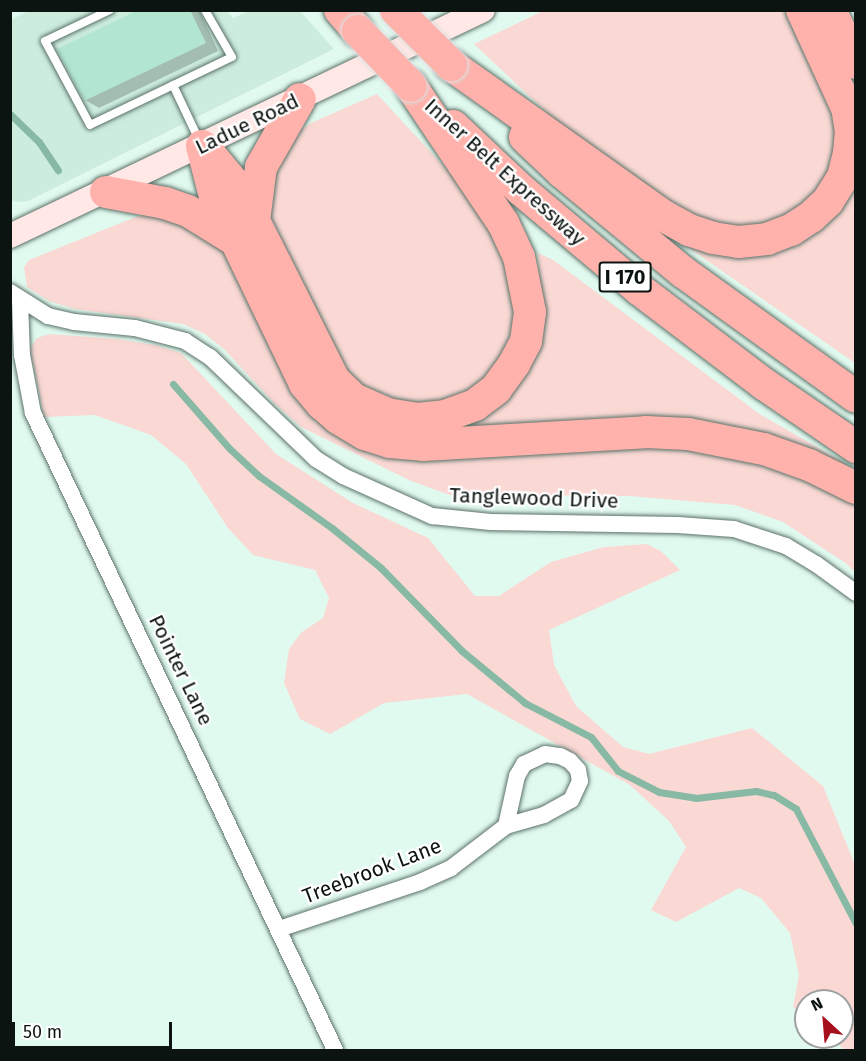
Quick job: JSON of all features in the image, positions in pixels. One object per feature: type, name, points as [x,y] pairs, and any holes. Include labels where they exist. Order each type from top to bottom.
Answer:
[{"type":"highway","name":"Inner Belt Expressway","points":[[396,10],[562,172],[747,321],[855,397]]},
{"type":"highway","points":[[451,65],[680,225],[713,238],[739,242],[767,239],[791,230],[811,217],[828,201],[843,177],[849,153],[852,132],[847,108],[802,10]]},
{"type":"highway","points":[[830,10],[855,63]]},
{"type":"highway","name":"Inner Belt Expressway","points":[[349,21],[411,86],[520,189],[640,290],[764,384],[855,447]]},
{"type":"highway","points":[[106,192],[165,203],[245,232],[334,380],[354,399],[387,414],[417,418],[445,416],[475,405],[496,389],[514,364],[526,341],[530,312],[519,257],[503,224],[411,86]]},
{"type":"highway","points":[[245,232],[261,167],[300,99]]},
{"type":"highway","points":[[202,146],[237,187],[245,232],[305,384],[338,418],[365,434],[390,442],[423,445],[646,432],[688,434],[764,449],[808,465],[855,488]]},
{"type":"main road","name":"Ladue Road","points":[[11,235],[106,192],[483,10]]},
{"type":"street","name":"Tanglewood Drive","points":[[15,297],[48,316],[74,322],[135,328],[185,341],[210,357],[316,459],[343,476],[432,516],[491,522],[678,525],[734,529],[786,546],[816,564],[855,593]]},
{"type":"street","name":"Pointer Lane","points":[[15,297],[22,355],[33,412],[335,1050]]},
{"type":"street","name":"Treebrook Lane","points":[[279,929],[420,882],[466,858],[506,826],[544,816],[571,801],[580,781],[578,771],[570,761],[560,756],[545,754],[524,764],[518,776],[506,826]]},
{"type":"lane","points":[[110,10],[45,41],[90,125],[232,57],[205,10]]},
{"type":"lane","points":[[173,85],[202,146]]},
{"type":"shaded area","points":[[31,10],[226,10],[233,18],[249,11],[300,11],[334,49],[28,201],[18,202],[10,200],[10,20]]},
{"type":"shaded area","points":[[543,11],[794,11],[839,112],[835,165],[809,206],[753,230],[693,223],[559,124],[474,44]]},
{"type":"shaded area","points":[[377,94],[475,200],[509,256],[517,330],[497,372],[464,396],[417,407],[373,394],[343,369],[269,216],[267,192],[293,135],[311,123]]},
{"type":"shaded area","points":[[855,171],[855,363],[683,244],[743,254]]},
{"type":"shaded area","points":[[138,216],[161,216],[216,237],[324,422],[711,451],[767,462],[855,500],[855,573],[847,564],[783,522],[735,505],[630,496],[450,495],[411,481],[301,427],[275,404],[224,349],[205,334],[183,324],[75,309],[49,301],[27,287],[24,267],[29,260]]},
{"type":"shaded area","points":[[538,253],[553,260],[761,415],[845,463],[840,468],[800,448],[449,428],[474,418],[539,278]]},
{"type":"shaded area","points":[[49,334],[117,339],[155,345],[181,353],[276,454],[353,503],[428,538],[475,596],[499,596],[551,562],[604,547],[647,544],[662,552],[680,570],[549,630],[554,665],[576,706],[623,747],[649,754],[752,728],[823,786],[855,865],[855,1050],[844,1049],[854,1049],[854,989],[796,989],[799,975],[790,933],[761,898],[739,888],[676,922],[651,910],[686,847],[669,821],[630,785],[467,694],[384,703],[330,734],[300,719],[284,683],[289,649],[302,632],[323,618],[329,598],[315,570],[253,555],[228,528],[186,464],[151,435],[95,415],[44,417],[30,349],[37,338]]},
{"type":"building","points":[[138,10],[190,10],[206,43],[84,101],[57,49]]},
{"type":"waterway","points":[[10,114],[39,142],[58,170]]},
{"type":"waterway","points":[[173,384],[230,449],[259,476],[332,528],[381,568],[462,651],[525,703],[591,737],[618,771],[659,792],[696,798],[756,791],[774,795],[796,809],[856,924]]}]
